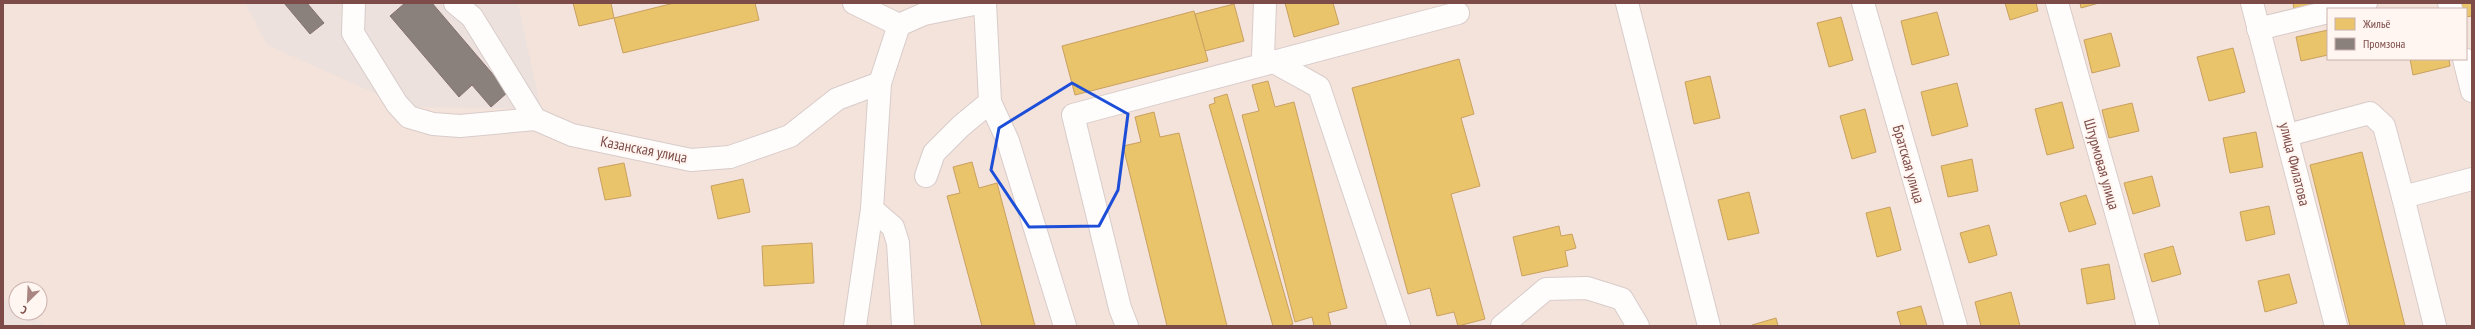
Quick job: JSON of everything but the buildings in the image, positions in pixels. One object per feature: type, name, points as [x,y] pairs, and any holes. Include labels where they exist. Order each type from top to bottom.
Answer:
[{"type":"street","points":[[354,3],[353,33],[398,104],[409,117],[433,124],[460,126],[535,119],[472,10],[455,3]]},
{"type":"street","points":[[854,3],[899,26]]},
{"type":"street","points":[[855,326],[872,209],[880,83],[899,26],[924,14],[979,3]]},
{"type":"street","points":[[985,3],[990,102],[1008,141],[1065,326]]},
{"type":"street","points":[[1265,3],[1263,56],[1319,87],[1398,326]]},
{"type":"street","points":[[1627,3],[1709,326]]},
{"type":"street","name":"Братская улица","points":[[1863,3],[1956,326]]},
{"type":"street","name":"Штурмовая улица","points":[[2057,3],[2148,326]]},
{"type":"street","name":"улица Филатова","points":[[2252,3],[2288,135],[2336,326]]},
{"type":"street","points":[[2345,8],[2366,3]]},
{"type":"street","points":[[2258,29],[2327,12]]},
{"type":"street","points":[[1127,326],[1120,308],[1073,115],[1458,13]]},
{"type":"street","points":[[2464,60],[2472,91]]},
{"type":"street","name":"Казанская улица","points":[[535,119],[572,136],[691,160],[730,157],[790,136],[837,99],[880,83]]},
{"type":"street","points":[[926,176],[934,153],[960,126],[990,102]]},
{"type":"street","points":[[2288,135],[2370,112],[2384,126],[2435,326]]},
{"type":"street","points":[[2403,196],[2472,178]]},
{"type":"street","points":[[872,209],[893,227],[898,243],[903,326]]},
{"type":"street","points":[[1502,326],[1546,290],[1587,288],[1622,298],[1638,326]]},
{"type":"highlighted area","points":[[1072,83],[1128,114],[1118,190],[1099,226],[1029,227],[991,170],[999,128]]},
{"type":"shaded area","points":[[3,3],[2472,3],[2472,326],[3,326]]},
{"type":"shaded area","points":[[245,3],[518,3],[541,109],[406,107],[267,45]]},
{"type":"shaded area","points":[[4,299],[8,301],[8,321],[38,321],[46,326],[3,326]]}]
